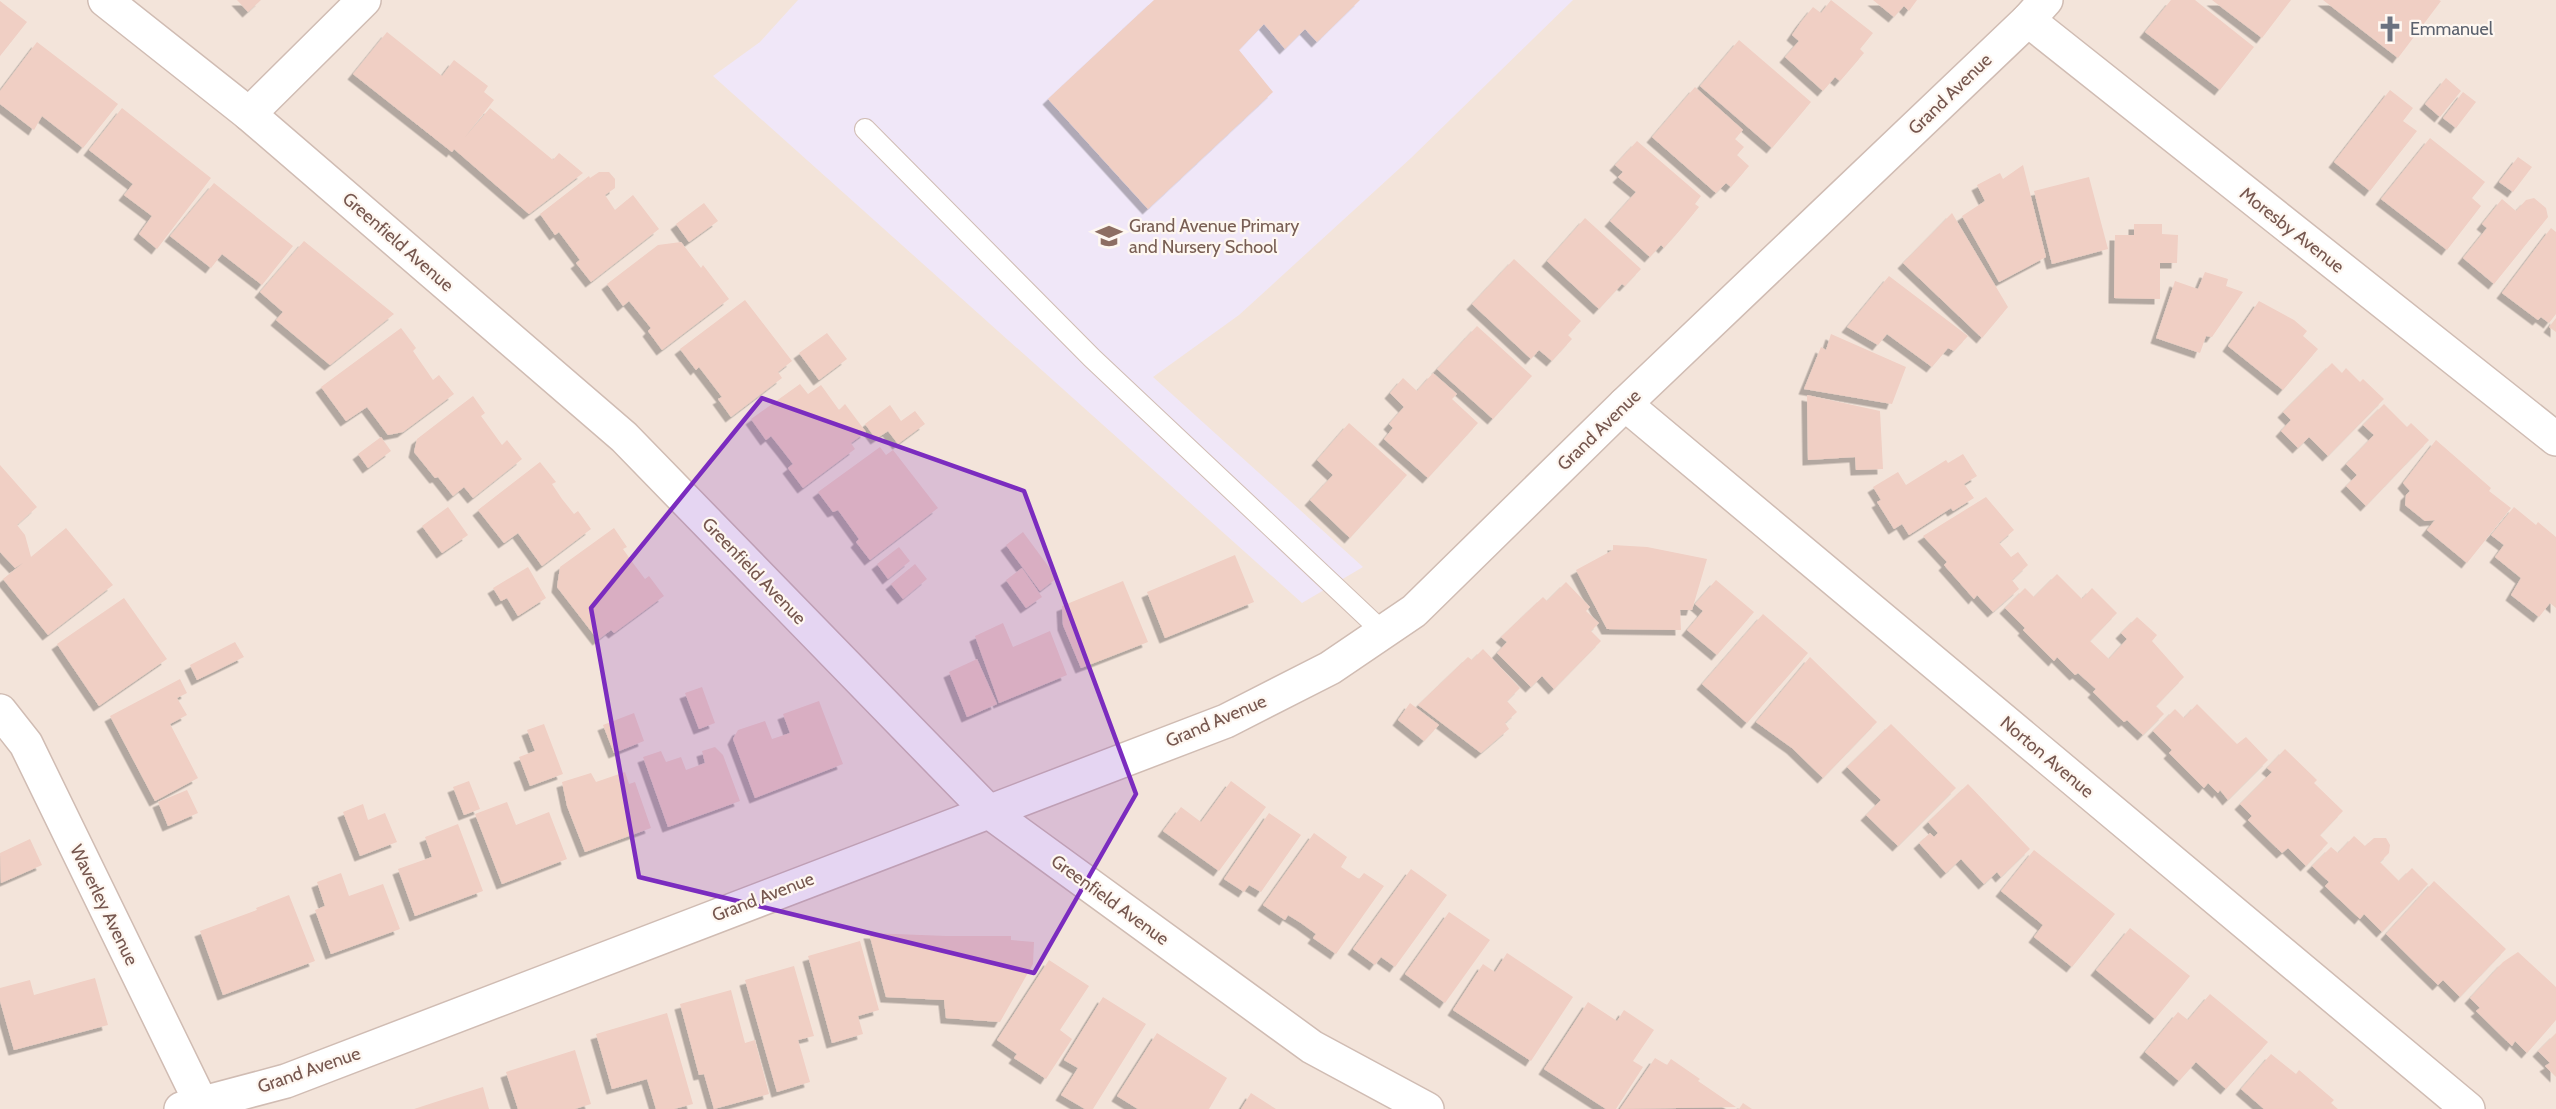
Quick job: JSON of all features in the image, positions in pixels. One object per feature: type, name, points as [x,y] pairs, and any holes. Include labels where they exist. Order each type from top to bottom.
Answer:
[{"type":"street","name":"Greenfield Avenue","points":[[105,0],[249,114],[624,437],[988,811],[1312,1047],[1427,1109]]},
{"type":"street","points":[[249,114],[364,0]]},
{"type":"street","name":"Grand Avenue","points":[[191,1106],[286,1081],[1226,721],[1330,668],[1414,611],[1625,404],[2037,10]]},
{"type":"street","name":"Moresby Avenue","points":[[2037,10],[2556,439]]},
{"type":"street","name":"Norton Avenue","points":[[1625,404],[2468,1109]]},
{"type":"street","name":"Waverley Avenue","points":[[0,711],[26,744],[191,1106]]},
{"type":"lane","points":[[865,129],[1092,358],[1383,632]]},
{"type":"highlighted area","points":[[762,398],[1024,491],[1136,794],[1034,973],[639,877],[591,608]]},
{"type":"shaded area","points":[[0,0],[2556,0],[2556,1109],[0,1109]]},
{"type":"shaded area","name":"Grand Avenue Primary and Nursery School","points":[[798,0],[1573,0],[1411,158],[1239,315],[1153,377],[1363,567],[1302,603],[713,76],[760,42]]},
{"type":"building","points":[[237,0],[261,0],[248,12]]},
{"type":"building","points":[[1154,0],[1360,0],[1317,42],[1305,29],[1285,49],[1264,24],[1239,50],[1273,92],[1148,209],[1048,99]]},
{"type":"building","points":[[1831,0],[1873,33],[1860,49],[1864,53],[1853,66],[1840,81],[1835,77],[1823,91],[1785,57],[1799,41],[1792,35],[1813,7],[1821,13]]},
{"type":"building","points":[[1873,0],[1917,0],[1909,11],[1904,6],[1894,17]]},
{"type":"building","points":[[2171,0],[2195,0],[2254,47],[2220,90],[2145,32]]},
{"type":"building","points":[[2212,0],[2291,0],[2262,38]]},
{"type":"building","name":"Emmanuel","points":[[2323,0],[2439,0],[2441,1],[2398,58]]},
{"type":"building","points":[[0,1],[27,22],[0,56]]},
{"type":"building","points":[[387,32],[442,76],[454,60],[488,86],[484,92],[494,100],[465,137],[490,108],[553,160],[559,153],[583,173],[529,214],[454,149],[452,152],[353,74]]},
{"type":"building","points":[[1739,40],[1811,102],[1772,148],[1700,86]]},
{"type":"building","points":[[37,42],[118,104],[83,148],[42,116],[34,130],[0,104],[0,91]]},
{"type":"building","points":[[2446,78],[2461,91],[2440,117],[2425,104]]},
{"type":"building","points":[[1695,87],[1743,130],[1735,139],[1744,147],[1737,155],[1749,166],[1731,187],[1726,183],[1716,193],[1652,137]]},
{"type":"building","points":[[2390,90],[2413,108],[2403,121],[2417,131],[2370,191],[2334,162]]},
{"type":"building","points":[[2463,92],[2476,102],[2456,128],[2443,118]]},
{"type":"building","points":[[122,108],[211,178],[157,249],[139,234],[152,216],[124,195],[133,184],[89,150]]},
{"type":"building","points":[[2430,138],[2485,182],[2472,198],[2481,206],[2447,250],[2381,199]]},
{"type":"building","points":[[1637,141],[1701,196],[1695,204],[1699,207],[1680,230],[1664,248],[1661,245],[1650,257],[1610,221],[1636,192],[1618,177],[1623,172],[1615,165]]},
{"type":"building","points":[[2518,157],[2532,167],[2513,192],[2499,182]]},
{"type":"building","points":[[2023,165],[2046,257],[1999,282],[1962,216],[1985,201],[1977,185],[2000,173],[2003,179]]},
{"type":"building","points":[[599,172],[609,172],[615,179],[615,188],[605,195],[615,210],[633,195],[659,229],[591,282],[576,263],[580,260],[559,232],[555,235],[540,214],[589,176],[590,178]]},
{"type":"building","points":[[2089,177],[2108,249],[2052,264],[2034,191]]},
{"type":"building","points":[[214,183],[293,246],[262,285],[222,254],[211,268],[170,236]]},
{"type":"building","points":[[2534,198],[2546,208],[2548,217],[2494,284],[2463,258],[2487,228],[2482,224],[2502,199],[2516,211],[2526,200]]},
{"type":"building","points":[[704,203],[718,221],[689,242],[676,224]]},
{"type":"building","points":[[1952,213],[2008,307],[1982,338],[1903,263]]},
{"type":"building","points":[[1585,218],[1641,269],[1625,286],[1622,284],[1599,309],[1547,261]]},
{"type":"building","points":[[2134,224],[2162,224],[2162,234],[2178,235],[2177,263],[2160,263],[2160,299],[2114,298],[2115,235],[2134,235]]},
{"type":"building","points":[[2551,228],[2556,232],[2556,314],[2549,323],[2541,317],[2538,320],[2502,293]]},
{"type":"building","points":[[304,241],[394,314],[330,365],[276,320],[283,312],[260,292]]},
{"type":"building","points":[[681,242],[701,268],[703,265],[729,299],[662,350],[648,331],[651,328],[629,301],[623,306],[607,284],[658,245]]},
{"type":"building","points":[[1514,259],[1581,321],[1568,335],[1572,339],[1552,361],[1539,350],[1531,359],[1472,304]]},
{"type":"building","points":[[2205,272],[2228,279],[2226,286],[2243,292],[2212,337],[2206,336],[2200,353],[2156,338],[2175,281],[2198,289]]},
{"type":"building","points":[[1889,276],[1968,336],[1954,351],[1948,348],[1932,367],[1887,334],[1878,345],[1847,327]]},
{"type":"building","points":[[745,300],[792,361],[778,372],[782,378],[731,417],[718,399],[722,397],[699,367],[696,370],[680,349]]},
{"type":"building","points":[[2259,301],[2294,320],[2307,331],[2303,336],[2318,349],[2283,390],[2228,346]]},
{"type":"building","points":[[2556,318],[2556,332],[2549,327]]},
{"type":"building","points":[[1477,326],[1532,376],[1493,419],[1437,369]]},
{"type":"building","points":[[401,328],[416,348],[413,351],[433,380],[439,375],[454,394],[403,432],[388,435],[367,407],[346,421],[321,387]]},
{"type":"building","points":[[827,333],[847,359],[819,380],[799,353]]},
{"type":"building","points":[[1831,334],[1906,367],[1892,404],[1804,389],[1821,347],[1826,350]]},
{"type":"building","points":[[2332,363],[2342,373],[2346,368],[2360,382],[2363,379],[2384,399],[2328,456],[2309,437],[2298,448],[2281,431],[2291,420],[2283,412]]},
{"type":"building","points":[[1433,373],[1457,394],[1452,399],[1478,423],[1428,478],[1384,439],[1393,428],[1389,424],[1404,407],[1390,393],[1403,378],[1417,391]]},
{"type":"building","points":[[800,384],[808,394],[821,385],[839,410],[845,404],[866,432],[851,443],[855,449],[803,488],[788,468],[793,464],[771,436],[766,440],[751,419]]},
{"type":"building","points":[[1807,395],[1880,411],[1883,469],[1856,470],[1855,457],[1808,460]]},
{"type":"building","points":[[473,396],[485,413],[481,416],[502,445],[507,440],[522,459],[473,498],[464,487],[453,496],[414,452],[417,439]]},
{"type":"building","points":[[2384,404],[2407,427],[2411,423],[2429,440],[2366,506],[2346,486],[2357,475],[2346,464],[2374,435],[2363,425]]},
{"type":"building","points":[[890,405],[901,421],[915,411],[925,424],[898,444],[888,431],[876,439],[865,424]]},
{"type":"building","points":[[1349,423],[1407,475],[1350,538],[1310,500],[1333,475],[1317,460]]},
{"type":"building","points":[[381,437],[391,451],[368,468],[358,454]]},
{"type":"building","points":[[2436,440],[2491,488],[2489,491],[2511,508],[2467,563],[2427,530],[2435,520],[2425,521],[2405,505],[2406,495],[2410,491],[2403,483]]},
{"type":"building","points":[[880,447],[886,455],[893,450],[938,508],[870,560],[856,542],[859,539],[838,510],[833,512],[818,492]]},
{"type":"building","points":[[1963,454],[1977,476],[1964,484],[1974,498],[1953,511],[1951,508],[1909,535],[1902,524],[1894,529],[1877,502],[1881,500],[1873,487],[1898,472],[1906,485],[1946,460],[1948,463]]},
{"type":"building","points":[[540,462],[556,482],[552,484],[562,499],[574,514],[578,511],[591,529],[542,566],[518,533],[504,543],[478,510]]},
{"type":"building","points":[[0,465],[37,507],[17,525],[25,535],[31,557],[66,528],[113,585],[48,635],[3,579],[23,563],[15,568],[0,552]]},
{"type":"building","points":[[1986,497],[2014,530],[1999,543],[2011,557],[2018,552],[2028,565],[2012,580],[2019,589],[1993,612],[1977,595],[1974,599],[1944,565],[1947,562],[1923,536]]},
{"type":"building","points":[[448,507],[468,535],[442,553],[422,526]]},
{"type":"building","points":[[2514,507],[2536,525],[2538,522],[2556,537],[2556,608],[2550,603],[2539,617],[2511,595],[2521,578],[2495,557],[2504,545],[2491,535]]},
{"type":"building","points":[[614,528],[627,547],[623,549],[633,563],[645,579],[649,576],[664,596],[614,633],[611,630],[598,640],[557,587],[560,567]]},
{"type":"building","points":[[1023,532],[1057,578],[1040,591],[1006,545]]},
{"type":"building","points":[[1613,545],[1647,547],[1707,559],[1692,610],[1680,610],[1681,630],[1607,629],[1576,570],[1613,550]]},
{"type":"building","points":[[899,547],[910,561],[888,579],[877,564]]},
{"type":"building","points":[[1235,555],[1254,602],[1165,638],[1147,592]]},
{"type":"building","points":[[915,564],[927,579],[903,599],[891,584]]},
{"type":"building","points":[[528,567],[546,598],[518,616],[507,598],[501,601],[493,588]]},
{"type":"building","points":[[1022,568],[1042,597],[1026,608],[1006,580]]},
{"type":"building","points":[[2057,574],[2082,599],[2092,588],[2117,613],[2090,641],[2109,659],[2127,639],[2121,633],[2137,617],[2157,635],[2152,641],[2184,677],[2156,706],[2164,714],[2143,735],[2127,720],[2124,722],[2093,692],[2096,689],[2078,673],[2075,675],[2057,657],[2054,661],[2005,608],[2025,588],[2034,597]]},
{"type":"building","points":[[1716,580],[1754,612],[1717,655],[1687,630],[1703,611],[1695,604]]},
{"type":"building","points":[[1123,581],[1148,642],[1081,668],[1063,625],[1062,606]]},
{"type":"building","points":[[1566,582],[1590,607],[1586,611],[1599,623],[1591,631],[1601,641],[1554,689],[1542,676],[1531,687],[1497,653],[1507,642],[1501,637],[1543,597],[1547,601]]},
{"type":"building","points":[[124,598],[167,659],[99,706],[57,644]]},
{"type":"building","points":[[1763,614],[1808,653],[1747,723],[1702,684]]},
{"type":"building","points":[[1003,623],[1013,647],[1050,631],[1067,675],[999,703],[975,636]]},
{"type":"building","points":[[235,642],[244,657],[197,680],[190,665]]},
{"type":"building","points":[[1483,649],[1520,688],[1507,701],[1517,712],[1505,723],[1509,729],[1481,753],[1418,705],[1468,657],[1472,660]]},
{"type":"building","points":[[1810,657],[1877,722],[1823,778],[1792,748],[1756,722]]},
{"type":"building","points":[[977,659],[997,704],[967,717],[949,672]]},
{"type":"building","points":[[180,679],[187,693],[177,698],[187,715],[170,724],[198,778],[155,801],[110,716]]},
{"type":"building","points":[[702,687],[715,723],[699,729],[685,693]]},
{"type":"building","points":[[819,701],[843,764],[755,798],[733,739],[738,730],[765,721],[772,739],[790,733],[783,714]]},
{"type":"building","points":[[1410,703],[1439,725],[1424,741],[1398,720]]},
{"type":"building","points":[[2197,704],[2237,744],[2246,737],[2268,760],[2228,800],[2220,790],[2218,793],[2208,783],[2204,788],[2169,753],[2172,750],[2153,731],[2175,709],[2184,718]]},
{"type":"building","points":[[634,713],[644,741],[614,753],[603,725]]},
{"type":"building","points":[[544,724],[563,774],[530,786],[519,757],[535,751],[527,730]]},
{"type":"building","points":[[1891,724],[1956,788],[1898,846],[1866,815],[1881,800],[1847,767]]},
{"type":"building","points":[[715,747],[723,755],[740,801],[668,827],[643,757],[661,751],[666,762],[681,757],[686,770],[705,763],[702,751]]},
{"type":"building","points":[[2285,749],[2317,780],[2314,783],[2343,811],[2320,835],[2328,843],[2306,866],[2288,848],[2282,853],[2248,820],[2252,816],[2240,804],[2272,772],[2267,768]]},
{"type":"building","points":[[625,772],[629,784],[635,782],[651,828],[585,852],[567,806],[562,782],[591,773],[596,782]]},
{"type":"building","points":[[469,781],[480,809],[464,815],[453,787]]},
{"type":"building","points":[[1231,781],[1266,807],[1219,871],[1163,831],[1181,807],[1201,822]]},
{"type":"building","points":[[1968,784],[2030,849],[2001,877],[1997,872],[1984,884],[1961,859],[1946,873],[1919,843],[1930,833],[1934,837],[1938,833],[1928,822]]},
{"type":"building","points":[[187,790],[198,813],[168,826],[158,802]]},
{"type":"building","points":[[507,802],[516,825],[549,812],[567,859],[502,884],[475,814]]},
{"type":"building","points":[[363,804],[368,820],[385,813],[397,842],[360,856],[343,812]]},
{"type":"building","points":[[1269,813],[1301,835],[1261,892],[1249,885],[1244,892],[1224,879]]},
{"type":"building","points":[[458,824],[483,891],[415,916],[398,869],[432,857],[425,837]]},
{"type":"building","points":[[1314,833],[1347,857],[1341,867],[1359,879],[1364,873],[1384,886],[1336,954],[1313,938],[1316,934],[1301,923],[1288,915],[1285,920],[1263,905]]},
{"type":"building","points":[[2354,836],[2365,846],[2374,838],[2386,838],[2390,845],[2389,853],[2380,862],[2399,881],[2412,868],[2428,884],[2382,932],[2364,914],[2360,919],[2325,886],[2329,882],[2312,866],[2331,847],[2338,853]]},
{"type":"building","points":[[30,839],[42,865],[1,883],[0,853]]},
{"type":"building","points":[[2034,850],[2115,914],[2072,967],[2034,937],[2043,925],[2001,891]]},
{"type":"building","points":[[1411,869],[1447,895],[1395,967],[1381,957],[1375,965],[1353,949]]},
{"type":"building","points":[[341,873],[349,896],[383,884],[400,929],[331,954],[315,910],[325,906],[317,882]]},
{"type":"building","points":[[2434,881],[2506,949],[2460,997],[2443,980],[2438,985],[2386,934]]},
{"type":"building","points":[[289,895],[315,961],[223,995],[200,931],[257,910],[256,908]]},
{"type":"building","points":[[1449,912],[1490,940],[1445,1003],[1405,974]]},
{"type":"building","points":[[2130,928],[2190,976],[2155,1019],[2096,970]]},
{"type":"building","points":[[869,933],[1011,936],[1011,940],[1034,942],[1033,964],[1000,1022],[946,1018],[944,1000],[886,997]]},
{"type":"building","points":[[860,941],[879,1010],[858,1016],[863,1034],[832,1043],[808,956]]},
{"type":"building","points":[[2518,952],[2556,987],[2556,1020],[2527,1053],[2515,1041],[2512,1046],[2476,1011],[2480,1008],[2470,998],[2503,962]]},
{"type":"building","points":[[1507,953],[1573,997],[1531,1061],[1453,1010],[1483,964],[1495,972]]},
{"type":"building","points":[[1049,960],[1089,986],[1060,1030],[1072,1039],[1046,1079],[1014,1058],[1017,1054],[997,1040]]},
{"type":"building","points":[[794,966],[814,1036],[798,1040],[810,1082],[777,1092],[745,980]]},
{"type":"building","points":[[95,978],[108,1025],[14,1050],[0,1001],[0,988],[30,980],[34,995]]},
{"type":"building","points":[[731,990],[745,1043],[755,1040],[769,1094],[714,1109],[704,1074],[699,1075],[680,1004]]},
{"type":"building","points":[[2210,994],[2268,1042],[2226,1089],[2196,1062],[2179,1081],[2145,1052],[2178,1012],[2188,1020]]},
{"type":"building","points":[[1103,997],[1146,1024],[1093,1109],[1085,1109],[1061,1095],[1078,1068],[1064,1060]]},
{"type":"building","points":[[1588,1002],[1617,1021],[1624,1010],[1654,1030],[1633,1061],[1643,1067],[1616,1109],[1606,1109],[1544,1069]]},
{"type":"building","points":[[667,1013],[693,1104],[674,1109],[656,1109],[647,1079],[612,1089],[596,1034]]},
{"type":"building","points":[[1157,1033],[1227,1078],[1209,1109],[1138,1109],[1117,1096]]},
{"type":"building","points":[[2556,1033],[2556,1077],[2545,1066],[2550,1063],[2538,1051]]},
{"type":"building","points":[[575,1050],[591,1104],[575,1109],[518,1109],[506,1072]]},
{"type":"building","points":[[2271,1054],[2296,1074],[2299,1070],[2334,1100],[2331,1103],[2338,1109],[2264,1109],[2241,1089]]},
{"type":"building","points":[[1655,1058],[1667,1065],[1671,1059],[1736,1107],[1620,1109]]},
{"type":"building","points":[[483,1087],[489,1109],[414,1109],[451,1097]]},
{"type":"building","points":[[1251,1093],[1276,1109],[1241,1109]]},
{"type":"building","points":[[1743,1103],[1752,1109],[1739,1109]]},
{"type":"place","name":"Emmanuel","points":[[2390,29]]},
{"type":"place","name":"Grand Avenue Primary and Nursery School","points":[[1109,236]]}]
